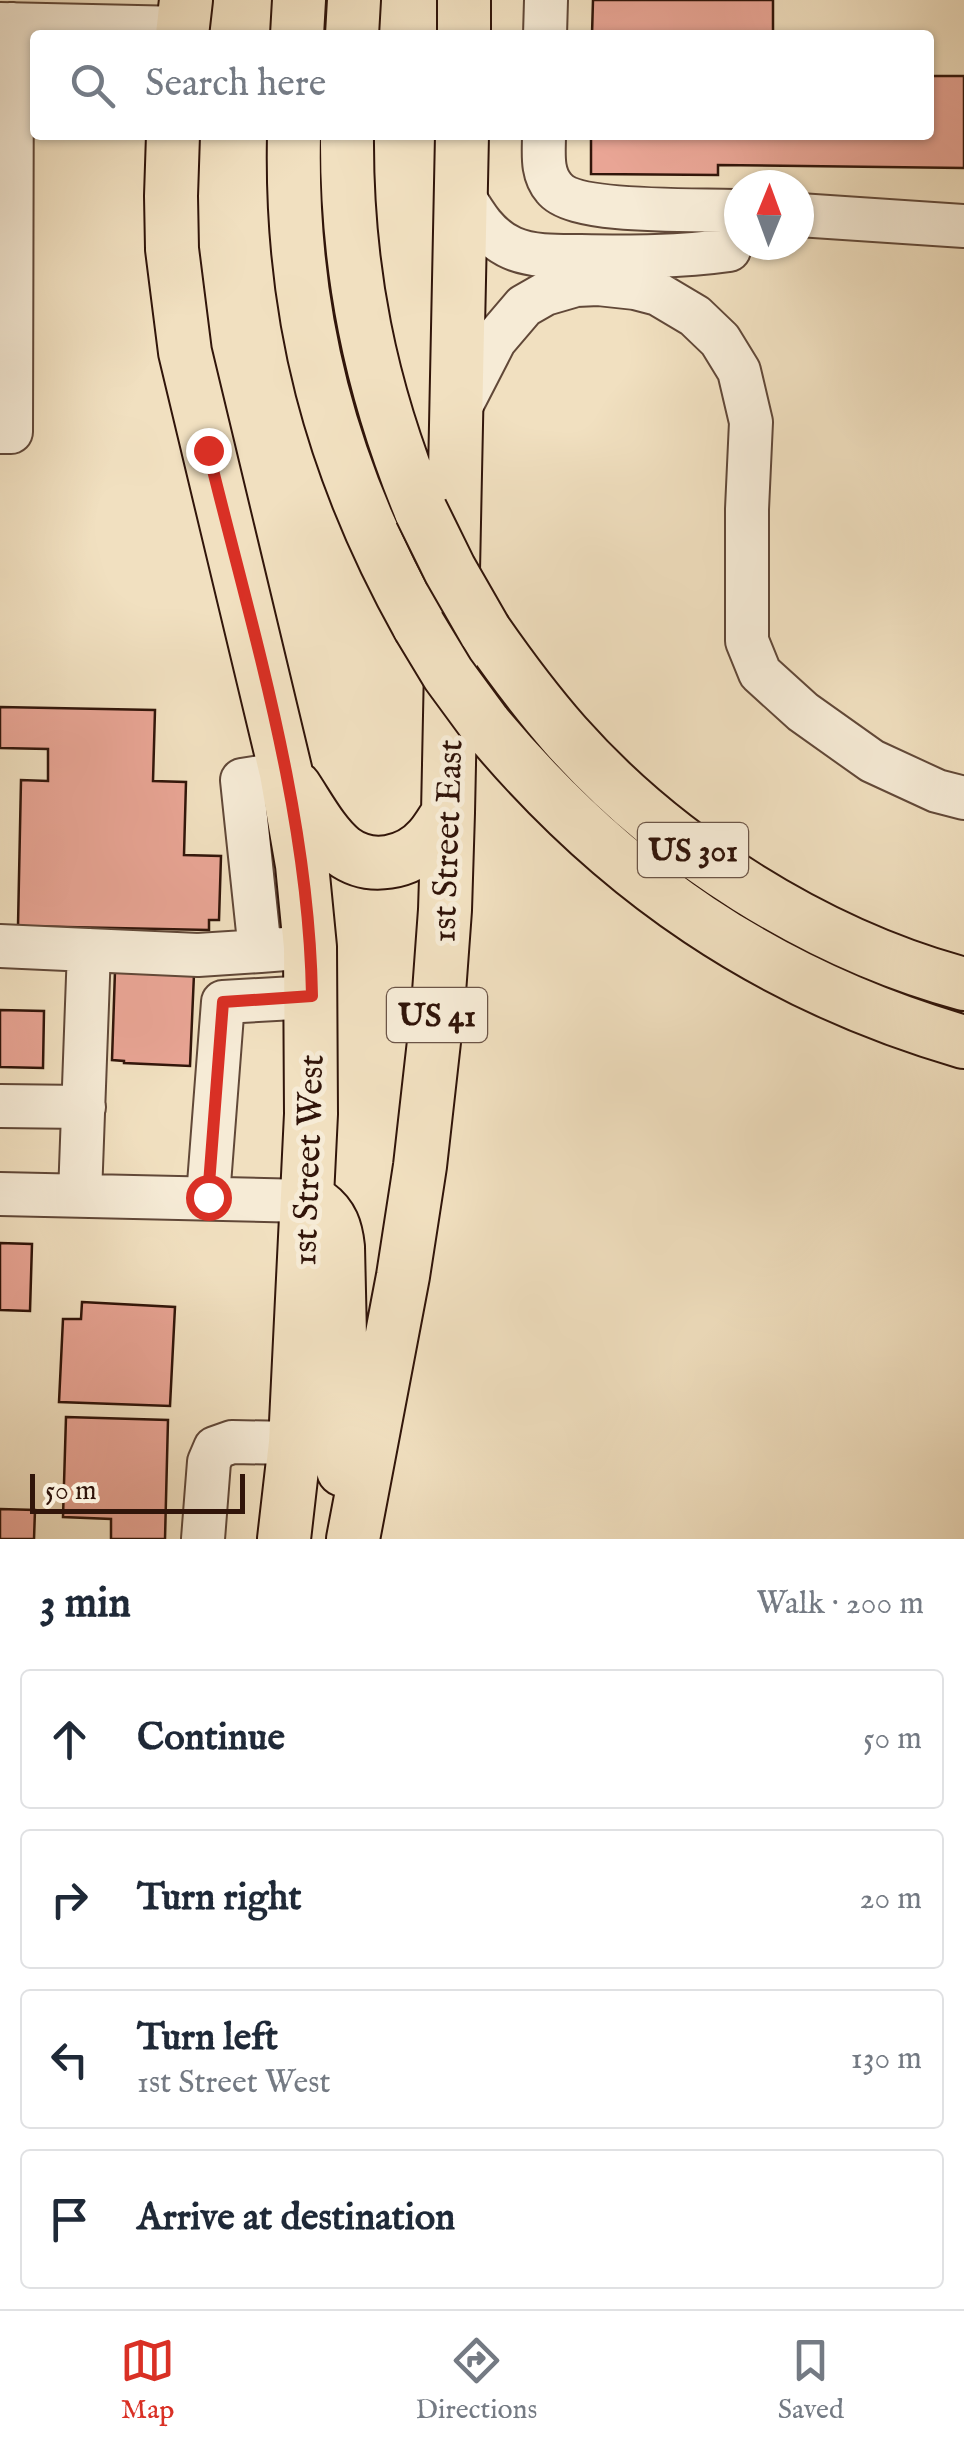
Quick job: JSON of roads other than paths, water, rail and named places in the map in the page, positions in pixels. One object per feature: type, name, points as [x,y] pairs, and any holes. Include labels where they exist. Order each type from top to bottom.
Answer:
[{"type":"main road","points":[[298,30],[299,0]]},
{"type":"main road","points":[[352,30],[354,0]]},
{"type":"main road","points":[[464,0],[464,30]]},
{"type":"main road","name":"1st Street West","points":[[172,140],[172,249],[185,352],[286,773],[302,865],[294,965],[311,1114],[295,1443],[284,1539]]},
{"type":"main road","name":"US 301","points":[[294,140],[298,259],[310,344],[354,494],[418,626],[484,723],[584,831],[702,923],[778,968],[838,997],[964,1042]]},
{"type":"main road","name":"US 301","points":[[347,140],[350,236],[364,336],[391,435],[450,570],[485,631],[532,696],[601,773],[678,838],[745,885],[804,920],[894,961],[964,984]]},
{"type":"main road","name":"1st Street East","points":[[353,1539],[403,1276],[438,1006],[448,813],[462,140]]},
{"type":"main road","points":[[286,773],[333,842],[366,862],[388,862],[410,854],[432,837],[448,813]]},
{"type":"main road","points":[[306,1202],[326,1212],[337,1234],[344,1491],[353,1539]]},
{"type":"street","points":[[545,30],[546,0]]},
{"type":"street","points":[[0,432],[11,432],[6,24],[184,21]]},
{"type":"street","points":[[544,140],[544,168],[554,189],[567,198],[593,206],[724,223]]},
{"type":"street","points":[[460,192],[483,228],[513,249],[550,255],[692,256],[724,232]]},
{"type":"street","points":[[814,216],[964,226]]},
{"type":"street","points":[[678,305],[717,273],[724,253]]},
{"type":"street","points":[[456,415],[494,340],[524,306],[545,294],[576,285],[635,288],[658,294],[695,316],[720,340],[739,371],[751,422],[746,510],[747,641],[760,673],[802,712],[872,761],[937,791],[964,798]]},
{"type":"street","points":[[0,946],[198,954],[294,965]]},
{"type":"street","points":[[80,1195],[89,950]]},
{"type":"street","points":[[208,1197],[223,1002],[294,965]]},
{"type":"street","points":[[0,1106],[84,1107]]},
{"type":"street","points":[[0,1194],[306,1202]]},
{"type":"street","points":[[203,1539],[209,1462],[215,1448],[232,1442],[295,1443]]}]
